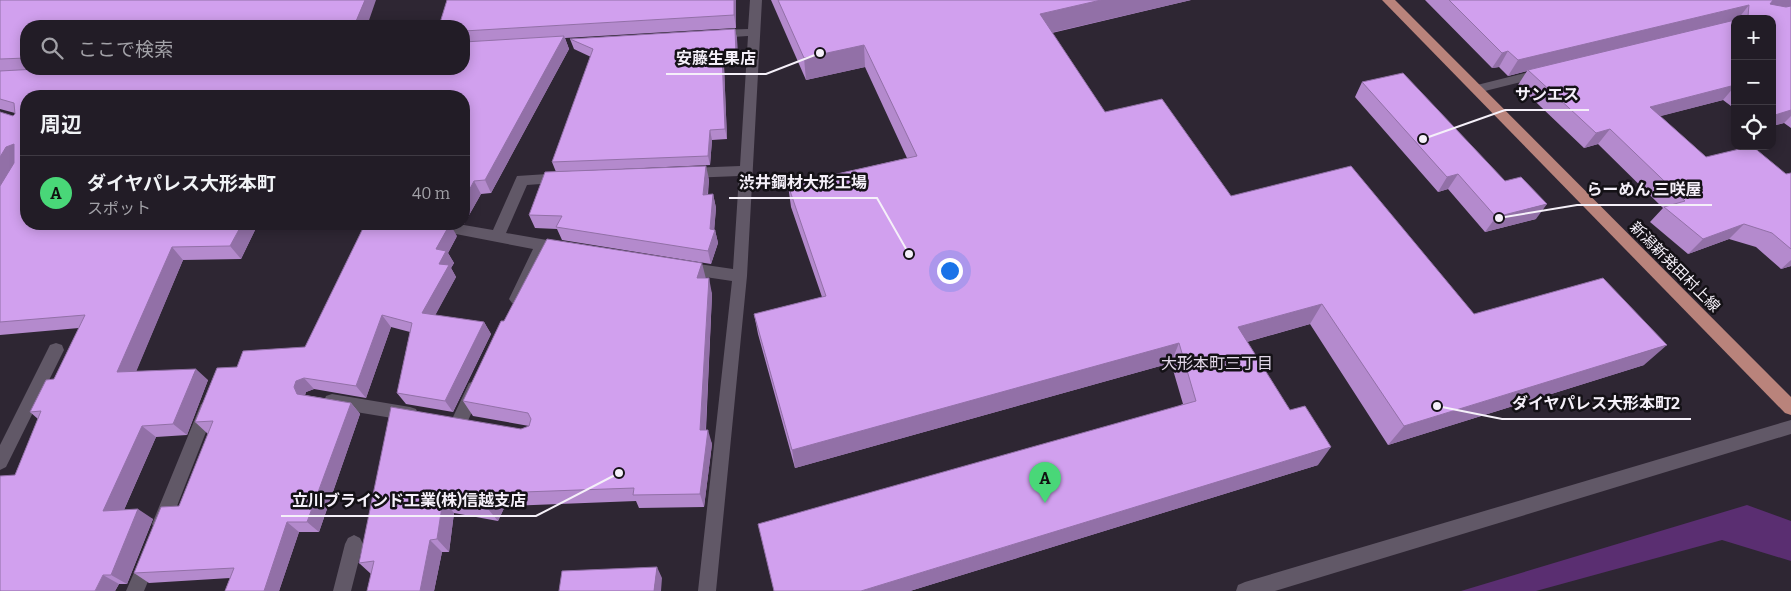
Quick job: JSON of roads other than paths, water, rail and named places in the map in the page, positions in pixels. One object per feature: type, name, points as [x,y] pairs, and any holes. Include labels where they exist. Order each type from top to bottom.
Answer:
[{"type":"main road","name":"新潟新発田村上線","points":[[1388,0],[1791,408]]},
{"type":"street","points":[[707,591],[740,276],[756,0]]},
{"type":"street","points":[[706,35],[754,32]]},
{"type":"street","points":[[1477,89],[1553,70]]},
{"type":"street","points":[[678,174],[746,171]]},
{"type":"street","points":[[497,237],[522,180],[580,178]]},
{"type":"street","points":[[461,230],[580,252]]},
{"type":"street","points":[[509,316],[542,246]]},
{"type":"street","points":[[674,266],[740,276]]},
{"type":"street","points":[[0,462],[56,350]]},
{"type":"street","points":[[459,422],[480,378]]},
{"type":"street","points":[[135,591],[212,398]]},
{"type":"street","points":[[314,398],[476,426]]},
{"type":"street","points":[[1245,591],[1791,427]]},
{"type":"street","points":[[342,591],[354,544]]},
{"type":"place","name":"安藤生果店","points":[[820,53]]},
{"type":"place","name":"サンエス","points":[[1423,139]]},
{"type":"place","name":"らーめん 三咲屋","points":[[1499,218]]},
{"type":"place","name":"渋井鋼材大形工場","points":[[909,254]]},
{"type":"place","name":"ダイヤパレス大形本町2","points":[[1437,406]]},
{"type":"place","name":"立川ブラインド工業(株)信越支店","points":[[619,473]]},
{"type":"place","name":"ダイヤパレス大形本町","points":[[1045,503]]},
{"type":"district","name":"大形本町三丁目","points":[[1217,363]]}]
